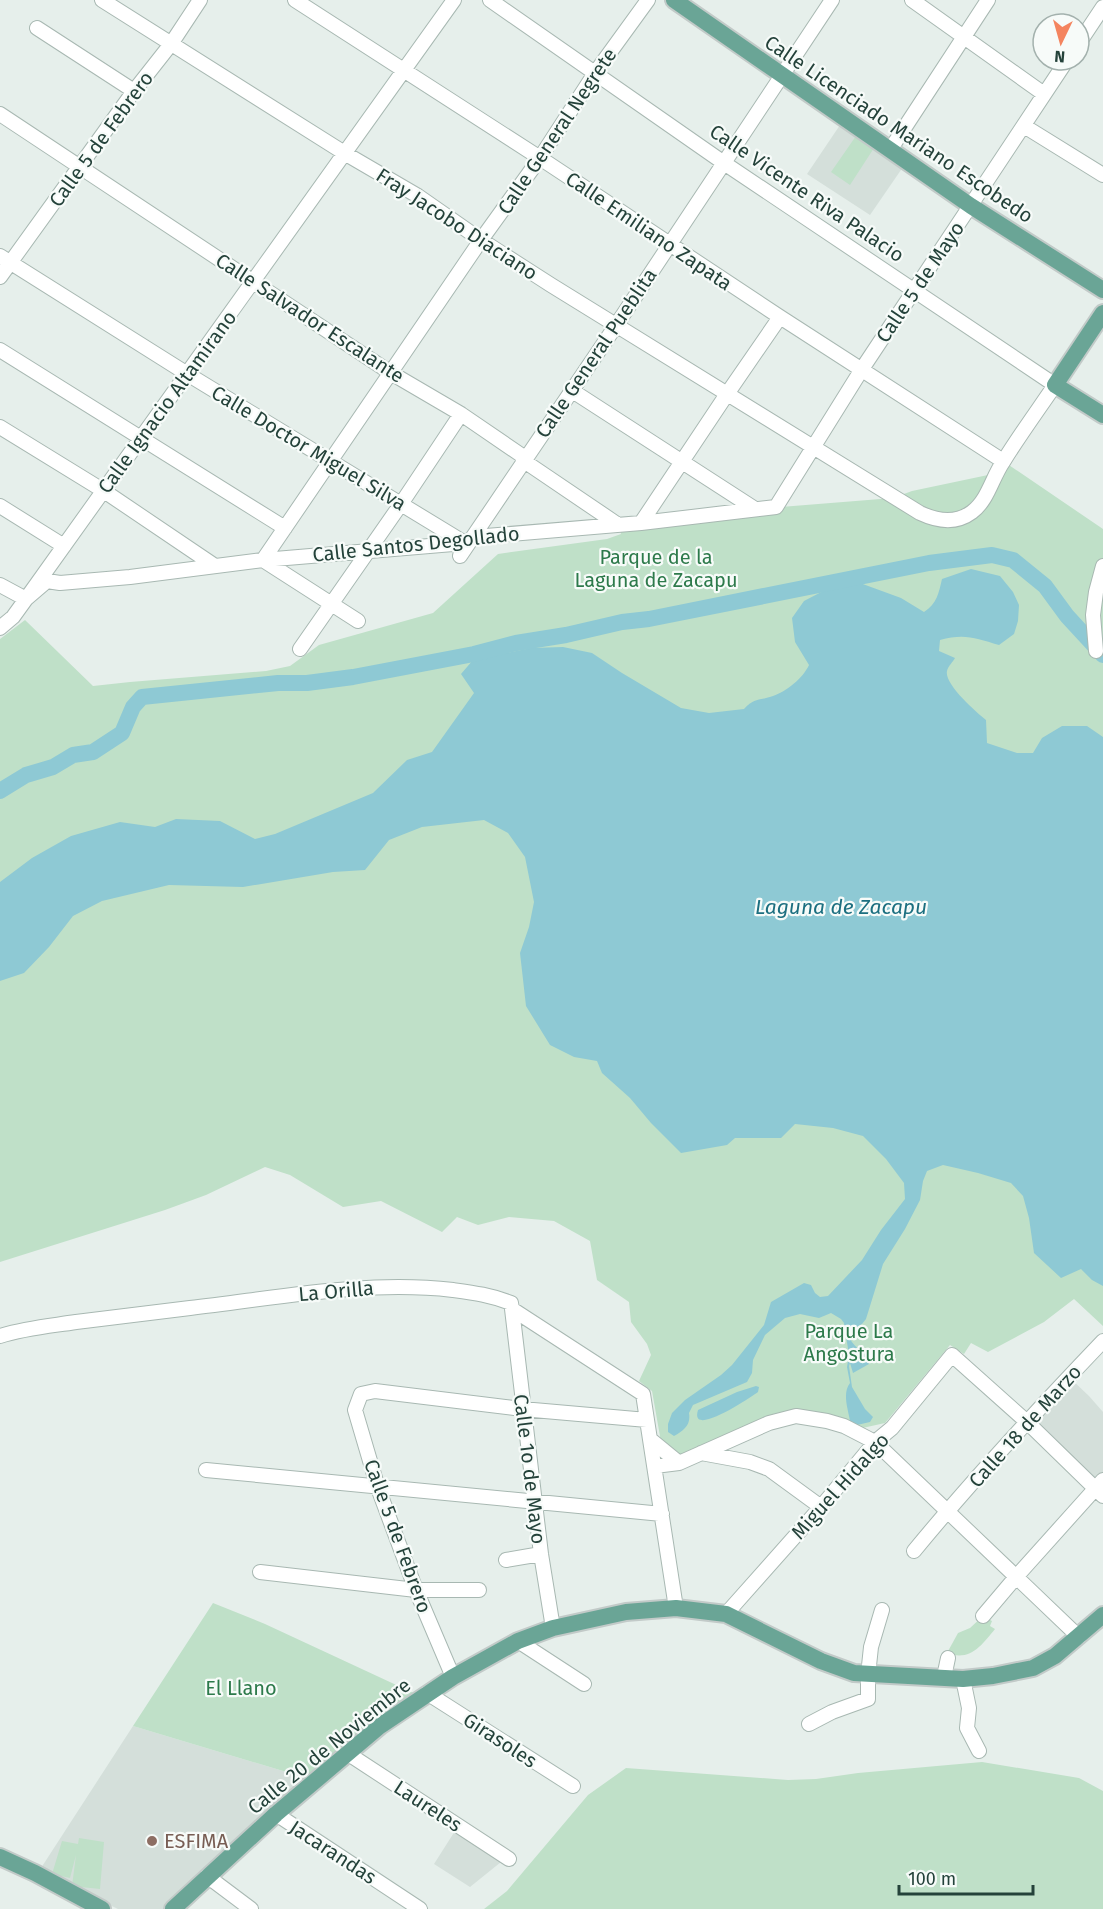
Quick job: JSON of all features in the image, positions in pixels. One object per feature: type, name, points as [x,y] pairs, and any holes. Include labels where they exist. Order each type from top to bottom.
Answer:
[{"type":"main road","name":"Calle Licenciado Mariano Escobedo","points":[[674,0],[971,206],[1103,290]]},
{"type":"main road","points":[[1055,385],[1103,313]]},
{"type":"main road","name":"Calle Vicente Riva Palacio","points":[[1055,385],[1103,415]]},
{"type":"main road","name":"Calle 20 de Noviembre","points":[[173,1909],[276,1814],[380,1726],[453,1677],[518,1641],[553,1628],[626,1612],[676,1608],[726,1614],[821,1661],[854,1673],[963,1679],[1033,1668],[1055,1656],[1103,1615]]},
{"type":"main road","points":[[0,1857],[102,1909]]},
{"type":"street","name":"Fray Jacobo Diaciano","points":[[102,0],[346,154],[418,196],[481,240],[727,394],[913,510],[930,518],[960,519],[971,513],[987,496],[992,480],[1003,461],[1055,385]]},
{"type":"street","name":"Calle 5 de Febrero","points":[[0,277],[5,259],[81,167],[134,91],[171,44],[200,0]]},
{"type":"street","name":"Calle Emiliano Zapata","points":[[295,0],[1003,461]]},
{"type":"street","name":"Calle Ignacio Altamirano","points":[[0,628],[13,617],[48,575],[64,546],[189,375],[454,0]]},
{"type":"street","name":"Calle Vicente Riva Palacio","points":[[490,0],[724,163],[1055,385]]},
{"type":"street","name":"Calle General Negrete","points":[[263,560],[648,0]]},
{"type":"street","name":"Calle General Pueblita","points":[[466,545],[617,324],[832,0]]},
{"type":"street","points":[[912,0],[1044,94]]},
{"type":"street","points":[[890,150],[988,0]]},
{"type":"street","points":[[1091,26],[1103,8]]},
{"type":"street","points":[[37,28],[134,91]]},
{"type":"street","name":"Calle 5 de Mayo","points":[[776,507],[862,369],[1059,72]]},
{"type":"street","name":"Calle Salvador Escalante","points":[[0,114],[391,373],[461,414],[521,455],[524,461],[617,524]]},
{"type":"street","points":[[1024,126],[1103,175]]},
{"type":"street","name":"Calle Doctor Miguel Silva","points":[[5,259],[466,545]]},
{"type":"street","points":[[641,522],[780,317]]},
{"type":"street","points":[[0,350],[285,528]]},
{"type":"street","points":[[571,390],[755,509]]},
{"type":"street","points":[[300,649],[461,414]]},
{"type":"street","points":[[0,427],[104,491],[215,566]]},
{"type":"street","points":[[0,506],[64,546]]},
{"type":"street","name":"Calle Santos Degollado","points":[[48,575],[60,583],[130,577],[263,560],[466,545],[617,524],[776,507]]},
{"type":"street","points":[[263,560],[358,621]]},
{"type":"street","points":[[1096,647],[1093,615],[1103,566]]},
{"type":"street","points":[[0,585],[26,599]]},
{"type":"street","name":"La Orilla","points":[[0,1336],[21,1329],[297,1294],[404,1286],[490,1295],[511,1303],[512,1309],[643,1394],[647,1420]]},
{"type":"street","name":"Calle 1o de Mayo","points":[[512,1309],[522,1409],[553,1628]]},
{"type":"street","name":"Calle 18 de Marzo","points":[[914,1551],[1027,1422],[1103,1341]]},
{"type":"street","name":"Miguel Hidalgo","points":[[726,1614],[821,1508],[869,1440],[892,1428],[952,1355],[1027,1422]]},
{"type":"street","name":"Calle 5 de Febrero","points":[[453,1677],[416,1590],[378,1488],[355,1410],[361,1394],[375,1391],[522,1409]]},
{"type":"street","points":[[522,1409],[647,1420],[676,1608]]},
{"type":"street","points":[[655,1466],[680,1463],[768,1423],[796,1416],[844,1426],[869,1440],[1079,1637]]},
{"type":"street","points":[[983,1616],[1016,1577],[1100,1488],[1027,1422]]},
{"type":"street","points":[[651,1440],[680,1463]]},
{"type":"street","points":[[701,1453],[750,1462],[769,1469],[821,1508]]},
{"type":"street","points":[[206,1470],[662,1514]]},
{"type":"street","points":[[506,1560],[541,1554]]},
{"type":"street","points":[[260,1572],[416,1590],[479,1590]]},
{"type":"street","points":[[809,1724],[832,1712],[868,1699],[871,1647],[882,1610]]},
{"type":"street","points":[[518,1641],[584,1684]]},
{"type":"street","points":[[944,1677],[948,1658]]},
{"type":"street","points":[[963,1679],[969,1708],[967,1728],[979,1751]]},
{"type":"street","name":"Girasoles","points":[[427,1693],[573,1786]]},
{"type":"street","name":"Laureles","points":[[347,1753],[509,1859]]},
{"type":"street","name":"Jacarandas","points":[[276,1814],[420,1909]]},
{"type":"street","points":[[207,1876],[251,1909]]},
{"type":"shaded area","points":[[840,125],[903,167],[870,215],[807,174]]},
{"type":"shaded area","points":[[1069,1377],[1103,1412],[1103,1480],[1096,1489],[1027,1422]]},
{"type":"shaded area","name":"ESFIMA","points":[[133,1726],[313,1780],[169,1909],[118,1909],[42,1872],[41,1868]]},
{"type":"shaded area","points":[[455,1831],[501,1862],[470,1887],[434,1864]]},
{"type":"green space","points":[[856,136],[874,148],[850,185],[831,172]]},
{"type":"green space","points":[[1003,461],[1103,529],[1103,1326],[1074,1299],[1044,1322],[988,1352],[971,1343],[964,1354],[950,1345],[885,1423],[858,1429],[805,1416],[683,1461],[661,1442],[652,1391],[639,1381],[651,1355],[647,1344],[631,1322],[629,1302],[597,1280],[590,1241],[554,1221],[509,1217],[478,1225],[457,1217],[442,1232],[381,1201],[343,1207],[290,1175],[265,1167],[206,1195],[165,1210],[0,1262],[0,639],[25,620],[93,686],[266,671],[290,666],[319,645],[433,613],[498,554],[607,539],[621,534],[620,530],[755,509],[893,498],[912,491],[988,475],[992,480]]},
{"type":"green space","name":"El Llano","points":[[213,1603],[265,1624],[420,1696],[313,1780],[133,1726]]},
{"type":"green space","points":[[983,1616],[992,1621],[990,1626],[995,1629],[980,1646],[969,1654],[947,1653],[958,1633],[970,1628]]},
{"type":"green space","points":[[982,1762],[1079,1778],[1103,1791],[1103,1909],[484,1909],[507,1891],[588,1795],[626,1768],[788,1780]]},
{"type":"green space","points":[[79,1838],[104,1842],[100,1889],[72,1886],[76,1855],[70,1878],[52,1874],[62,1841],[78,1844]]},
{"type":"water","name":"Laguna de Zacapu","points":[[971,569],[1000,576],[1013,592],[1019,605],[1014,634],[999,645],[977,638],[940,640],[939,651],[955,658],[948,667],[947,677],[962,697],[986,720],[987,743],[1017,753],[1033,753],[1042,738],[1062,726],[1087,726],[1103,737],[1103,1286],[1092,1280],[1081,1269],[1061,1278],[1034,1253],[1023,1196],[1011,1183],[943,1165],[927,1171],[920,1200],[883,1264],[866,1319],[849,1331],[852,1342],[869,1364],[853,1373],[850,1363],[849,1366],[852,1387],[865,1409],[873,1417],[870,1422],[857,1425],[850,1421],[846,1396],[850,1383],[847,1367],[849,1355],[844,1323],[831,1313],[819,1318],[800,1314],[785,1318],[765,1335],[753,1360],[752,1373],[747,1382],[693,1405],[686,1427],[674,1436],[668,1432],[672,1413],[685,1400],[732,1365],[764,1325],[771,1302],[804,1283],[811,1285],[820,1297],[828,1296],[862,1260],[905,1199],[904,1183],[886,1159],[863,1136],[833,1128],[795,1124],[781,1138],[735,1138],[727,1145],[681,1153],[630,1098],[602,1073],[597,1061],[574,1057],[550,1045],[526,1006],[520,953],[534,902],[525,857],[508,833],[484,820],[422,827],[389,840],[365,870],[333,872],[243,887],[169,885],[102,901],[73,916],[49,947],[24,973],[0,981],[0,882],[32,858],[71,836],[120,822],[155,827],[176,819],[220,821],[255,839],[275,834],[373,793],[407,760],[432,752],[474,693],[461,674],[473,660],[531,648],[563,647],[592,653],[681,708],[709,713],[744,709],[754,701],[784,691],[799,679],[809,665],[795,642],[792,618],[804,601],[829,588],[860,583],[901,598],[924,612],[935,601],[942,579]]},
{"type":"water","points":[[756,1386],[759,1387],[758,1392],[734,1408],[711,1418],[703,1420],[698,1418],[698,1410]]},
{"type":"waterway","points":[[0,791],[26,775],[53,767],[73,755],[93,752],[122,733],[133,707],[142,697],[353,677],[929,563],[992,555],[1013,560],[1045,586],[1067,616],[1103,655]]},
{"type":"place","name":"ESFIMA","points":[[152,1841]]},
{"type":"park label","name":"Parque de la Laguna de Zacapu","points":[[656,568]]},
{"type":"park label","name":"Parque La Angostura","points":[[849,1342]]}]
